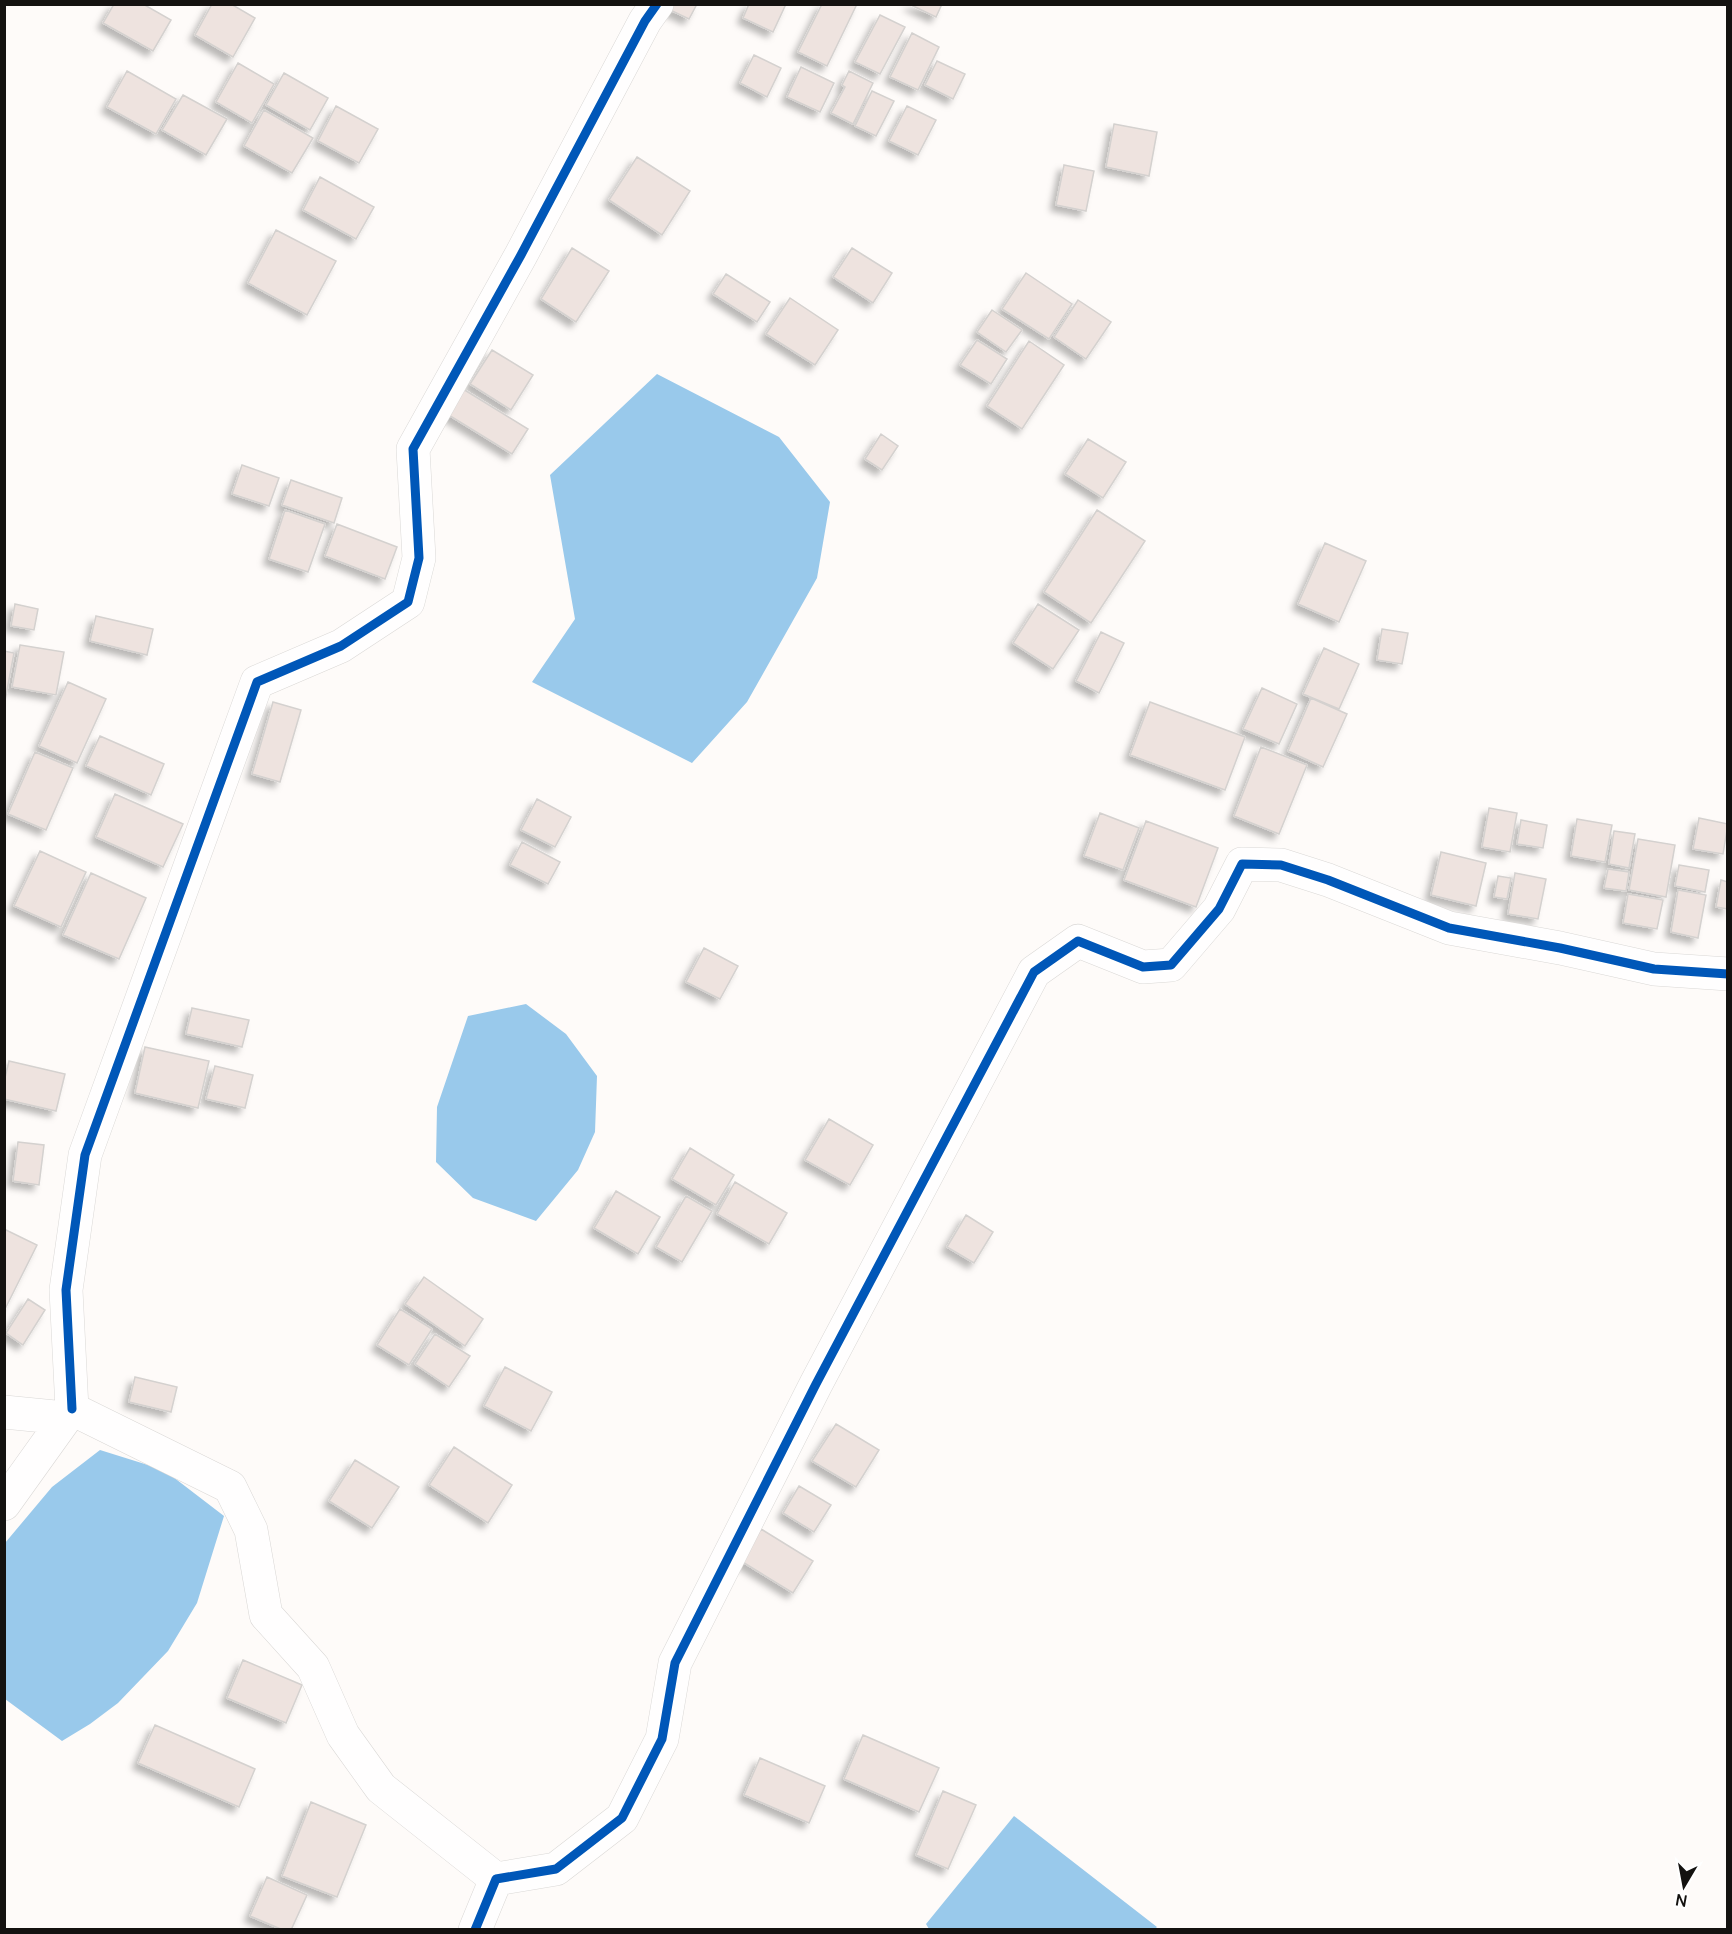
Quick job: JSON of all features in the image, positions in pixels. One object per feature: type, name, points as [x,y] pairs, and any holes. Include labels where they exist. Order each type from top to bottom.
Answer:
[{"type":"street","points":[[4,1504],[69,1413],[66,1290],[85,1155],[257,682],[341,646],[408,602],[418,558],[414,449],[521,255],[645,21],[657,4]]},
{"type":"street","points":[[4,1412],[69,1413],[230,1487],[251,1530],[266,1614],[313,1667],[343,1735],[381,1788],[496,1879],[555,1869],[622,1818],[662,1739],[675,1663],[816,1384],[1034,972],[1078,941],[1143,967],[1171,965],[1219,909],[1242,864],[1281,865],[1328,880],[1449,928],[1560,948],[1654,969],[1728,974]]},
{"type":"street","points":[[475,1929],[496,1879]]},
{"type":"water","points":[[657,374],[779,437],[830,502],[817,578],[747,702],[692,763],[532,682],[575,619],[550,475]]},
{"type":"water","points":[[526,1004],[566,1034],[597,1076],[595,1132],[578,1170],[536,1221],[473,1198],[436,1162],[437,1107],[468,1016]]},
{"type":"water","points":[[100,1450],[164,1470],[224,1516],[197,1603],[168,1651],[118,1703],[62,1741],[5,1699],[5,1543],[52,1487]]},
{"type":"water","points":[[1014,1816],[1157,1927],[1155,1929],[929,1929],[926,1924]]},
{"type":"building","points":[[114,4],[143,4],[171,20],[153,51],[103,23]]},
{"type":"building","points":[[212,4],[231,4],[255,18],[233,57],[195,35]]},
{"type":"building","points":[[668,4],[697,4],[689,19],[666,8]]},
{"type":"building","points":[[749,4],[786,4],[773,32],[743,18]]},
{"type":"building","points":[[822,4],[857,4],[827,66],[798,52]]},
{"type":"building","points":[[909,4],[942,4],[936,17]]},
{"type":"building","points":[[880,15],[905,27],[880,74],[855,62]]},
{"type":"building","points":[[912,33],[939,47],[918,90],[890,77]]},
{"type":"building","points":[[754,55],[781,68],[767,97],[740,83]]},
{"type":"building","points":[[937,61],[965,74],[953,99],[925,85]]},
{"type":"building","points":[[238,63],[274,84],[252,123],[216,102]]},
{"type":"building","points":[[801,67],[834,83],[820,112],[787,97]]},
{"type":"building","points":[[127,71],[176,99],[156,134],[107,107]]},
{"type":"building","points":[[849,71],[873,83],[853,124],[831,113],[845,87],[842,85]]},
{"type":"building","points":[[284,73],[328,98],[310,130],[266,105]]},
{"type":"building","points":[[872,91],[894,101],[876,136],[855,126]]},
{"type":"building","points":[[183,95],[227,119],[206,155],[162,130]]},
{"type":"building","points":[[336,106],[378,129],[359,163],[318,141]]},
{"type":"building","points":[[907,106],[936,120],[918,155],[889,141]]},
{"type":"building","points":[[264,110],[313,138],[292,173],[244,146]]},
{"type":"building","points":[[1114,124],[1157,132],[1149,176],[1106,167]]},
{"type":"building","points":[[637,157],[690,191],[662,235],[609,200]]},
{"type":"building","points":[[1064,165],[1094,171],[1086,211],[1056,205]]},
{"type":"building","points":[[320,177],[374,207],[356,239],[303,210]]},
{"type":"building","points":[[276,230],[336,261],[307,315],[248,283]]},
{"type":"building","points":[[572,248],[609,271],[576,322],[541,299]]},
{"type":"building","points":[[852,248],[892,273],[873,303],[833,277]]},
{"type":"building","points":[[1026,273],[1072,304],[1049,339],[1002,309]]},
{"type":"building","points":[[726,274],[770,302],[757,322],[713,294]]},
{"type":"building","points":[[790,298],[838,330],[815,365],[766,334]]},
{"type":"building","points":[[1078,300],[1111,322],[1086,359],[1054,337]]},
{"type":"building","points":[[992,310],[1022,330],[1006,352],[977,332]]},
{"type":"building","points":[[977,340],[1007,359],[991,384],[960,365]]},
{"type":"building","points":[[1029,341],[1064,365],[1022,429],[987,406]]},
{"type":"building","points":[[492,350],[533,375],[511,410],[470,384]]},
{"type":"building","points":[[463,389],[528,429],[512,454],[447,414]]},
{"type":"building","points":[[881,434],[898,446],[882,470],[865,459]]},
{"type":"building","points":[[1088,439],[1126,462],[1103,498],[1065,474]]},
{"type":"building","points":[[242,465],[279,478],[269,506],[232,494]]},
{"type":"building","points":[[291,480],[342,498],[334,523],[282,505]]},
{"type":"building","points":[[285,510],[325,524],[308,572],[269,559]]},
{"type":"building","points":[[1097,510],[1145,541],[1091,623],[1044,592]]},
{"type":"building","points":[[337,524],[397,547],[385,579],[325,556]]},
{"type":"building","points":[[1325,543],[1366,561],[1339,622],[1298,604]]},
{"type":"building","points":[[15,604],[38,609],[34,630],[11,626]]},
{"type":"building","points":[[1038,604],[1079,630],[1053,669],[1013,643]]},
{"type":"building","points":[[96,616],[153,629],[147,655],[90,641]]},
{"type":"building","points":[[1382,629],[1408,633],[1402,664],[1377,660]]},
{"type":"building","points":[[1101,632],[1124,643],[1099,693],[1076,681]]},
{"type":"building","points":[[20,645],[64,652],[56,695],[12,687]]},
{"type":"building","points":[[1324,648],[1359,664],[1339,709],[1303,694]]},
{"type":"building","points":[[4,651],[14,653],[4,706]]},
{"type":"building","points":[[68,682],[106,699],[77,763],[39,746]]},
{"type":"building","points":[[1262,688],[1297,704],[1279,744],[1243,729]]},
{"type":"building","points":[[1311,698],[1347,714],[1323,767],[1288,751]]},
{"type":"building","points":[[273,702],[301,710],[280,782],[252,774]]},
{"type":"building","points":[[1150,702],[1245,737],[1225,790],[1130,755]]},
{"type":"building","points":[[100,736],[164,764],[151,795],[86,766]]},
{"type":"building","points":[[1261,747],[1307,765],[1279,834],[1234,816]]},
{"type":"building","points":[[35,752],[73,768],[46,830],[8,814]]},
{"type":"building","points":[[115,794],[183,824],[163,867],[96,837]]},
{"type":"building","points":[[537,799],[571,817],[555,847],[521,830]]},
{"type":"building","points":[[1489,808],[1517,813],[1510,852],[1482,847]]},
{"type":"building","points":[[1100,813],[1139,828],[1123,870],[1084,856]]},
{"type":"building","points":[[1699,818],[1728,824],[1723,854],[1693,849]]},
{"type":"building","points":[[1577,819],[1612,825],[1605,862],[1571,856]]},
{"type":"building","points":[[1521,820],[1547,825],[1543,848],[1517,844]]},
{"type":"building","points":[[1146,821],[1218,848],[1196,907],[1124,880]]},
{"type":"building","points":[[1614,831],[1635,834],[1629,868],[1609,864]]},
{"type":"building","points":[[1638,839],[1675,845],[1666,897],[1629,890]]},
{"type":"building","points":[[522,842],[560,862],[548,884],[510,865]]},
{"type":"building","points":[[40,851],[86,872],[61,927],[14,906]]},
{"type":"building","points":[[1441,852],[1486,863],[1476,906],[1431,895]]},
{"type":"building","points":[[1679,865],[1709,870],[1705,892],[1675,886]]},
{"type":"building","points":[[1608,869],[1629,872],[1626,891],[1604,888]]},
{"type":"building","points":[[91,873],[146,898],[119,959],[63,935]]},
{"type":"building","points":[[1515,873],[1546,879],[1538,919],[1508,914]]},
{"type":"building","points":[[1498,876],[1511,878],[1507,899],[1494,897]]},
{"type":"building","points":[[1721,880],[1728,882],[1728,909],[1716,907]]},
{"type":"building","points":[[1678,890],[1706,895],[1698,938],[1671,932]]},
{"type":"building","points":[[1628,894],[1663,900],[1657,929],[1623,923]]},
{"type":"building","points":[[704,948],[738,966],[720,999],[686,982]]},
{"type":"building","points":[[192,1008],[249,1020],[242,1047],[186,1034]]},
{"type":"building","points":[[145,1047],[209,1061],[198,1108],[135,1093]]},
{"type":"building","points":[[9,1061],[65,1074],[56,1111],[4,1099],[4,1082]]},
{"type":"building","points":[[215,1066],[253,1075],[245,1108],[206,1099]]},
{"type":"building","points":[[829,1119],[873,1145],[850,1185],[805,1160]]},
{"type":"building","points":[[18,1142],[44,1145],[39,1185],[13,1181]]},
{"type":"building","points":[[690,1148],[734,1175],[716,1205],[672,1179]]},
{"type":"building","points":[[735,1182],[787,1213],[769,1244],[717,1214]]},
{"type":"building","points":[[616,1191],[660,1217],[638,1254],[594,1228]]},
{"type":"building","points":[[686,1196],[712,1211],[682,1262],[656,1247]]},
{"type":"building","points":[[966,1215],[993,1232],[974,1263],[947,1247]]},
{"type":"building","points":[[4,1229],[37,1245],[4,1311]]},
{"type":"building","points":[[424,1277],[483,1319],[465,1346],[405,1304]]},
{"type":"building","points":[[28,1299],[45,1310],[23,1345],[6,1333]]},
{"type":"building","points":[[400,1309],[432,1329],[409,1365],[377,1345]]},
{"type":"building","points":[[435,1334],[470,1356],[449,1387],[415,1364]]},
{"type":"building","points":[[505,1367],[552,1392],[531,1431],[484,1406]]},
{"type":"building","points":[[135,1377],[177,1387],[171,1412],[129,1402]]},
{"type":"building","points":[[836,1424],[879,1450],[856,1487],[812,1461]]},
{"type":"building","points":[[454,1447],[512,1485],[488,1523],[429,1485]]},
{"type":"building","points":[[355,1460],[399,1487],[372,1528],[329,1501]]},
{"type":"building","points":[[799,1486],[831,1505],[814,1532],[783,1513]]},
{"type":"building","points":[[761,1529],[813,1561],[793,1593],[741,1561]]},
{"type":"building","points":[[243,1660],[302,1685],[286,1723],[227,1698]]},
{"type":"building","points":[[155,1725],[255,1769],[239,1807],[138,1763]]},
{"type":"building","points":[[863,1735],[939,1768],[919,1812],[844,1779]]},
{"type":"building","points":[[760,1758],[825,1786],[809,1823],[744,1795]]},
{"type":"building","points":[[943,1791],[976,1805],[948,1869],[916,1855]]},
{"type":"building","points":[[311,1802],[366,1825],[337,1897],[282,1876]]},
{"type":"building","points":[[267,1877],[307,1895],[291,1930],[283,1930],[250,1916]]},
{"type":"cycle path","points":[[72,1409],[66,1290],[85,1155],[257,682],[341,646],[408,602],[419,558],[413,449],[521,255],[645,21],[657,4]]},
{"type":"cycle path","points":[[475,1930],[496,1879],[556,1869],[622,1818],[662,1739],[675,1663],[816,1384],[1034,972],[1078,941],[1143,967],[1171,965],[1219,909],[1242,864],[1281,865],[1328,880],[1449,928],[1560,948],[1654,969],[1728,974]]}]
